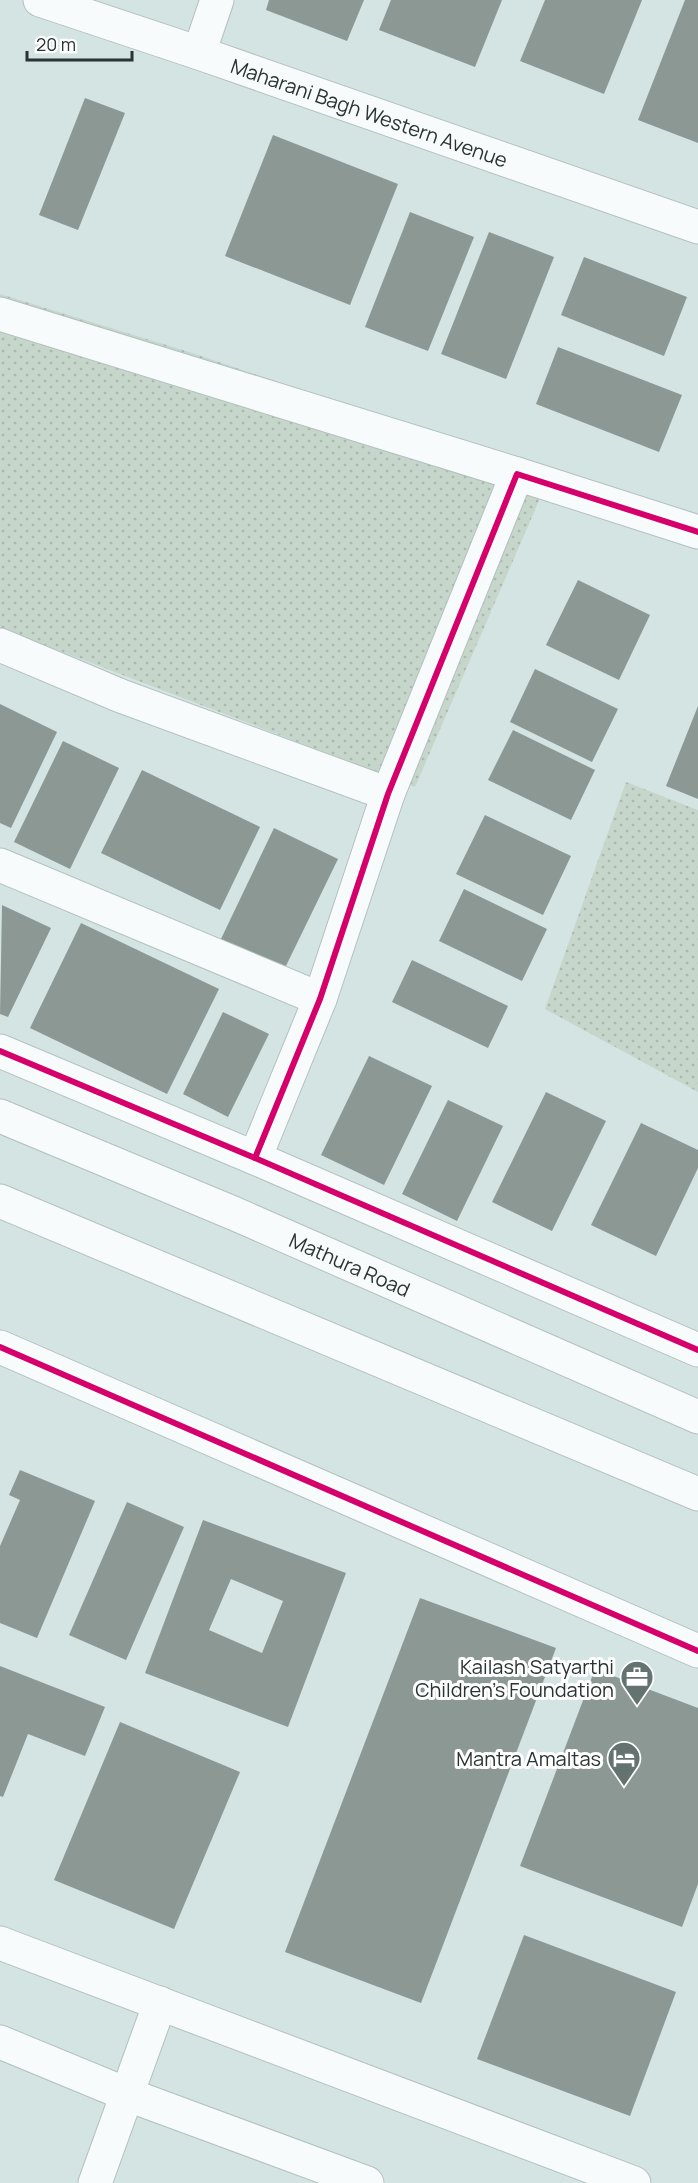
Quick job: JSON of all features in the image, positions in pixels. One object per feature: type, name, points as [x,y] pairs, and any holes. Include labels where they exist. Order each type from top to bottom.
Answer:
[{"type":"main road","name":"Maharani Bagh Western Avenue","points":[[40,0],[698,227]]},
{"type":"main road","points":[[199,53],[217,0]]},
{"type":"main road","points":[[0,314],[698,532]]},
{"type":"main road","points":[[255,1158],[320,999],[388,794],[517,474]]},
{"type":"main road","points":[[0,645],[121,696],[388,794]]},
{"type":"main road","points":[[0,865],[320,999]]},
{"type":"main road","points":[[0,1051],[255,1158],[698,1350]]},
{"type":"main road","name":"Mathura Road","points":[[0,1116],[233,1213],[698,1417]]},
{"type":"main road","points":[[0,1201],[698,1494]]},
{"type":"main road","points":[[0,1347],[698,1651]]},
{"type":"main road","points":[[0,1942],[633,2183]]},
{"type":"main road","points":[[95,2183],[160,2003]]},
{"type":"main road","points":[[0,2042],[126,2094],[367,2183]]},
{"type":"green space","points":[[0,294],[189,352],[551,473],[415,787],[0,628]]},
{"type":"green space","points":[[626,782],[698,810],[698,1092],[545,1009]]},
{"type":"building","points":[[269,0],[364,0],[347,41],[266,10]]},
{"type":"building","points":[[391,0],[502,0],[475,67],[379,30]]},
{"type":"building","points":[[545,0],[642,0],[604,94],[520,61]]},
{"type":"building","points":[[685,0],[698,0],[698,143],[638,120]]},
{"type":"building","points":[[85,98],[125,113],[78,230],[39,215]]},
{"type":"building","points":[[273,135],[398,184],[350,305],[225,256]]},
{"type":"building","points":[[410,212],[474,237],[428,351],[365,327]]},
{"type":"building","points":[[489,232],[554,257],[506,379],[441,354]]},
{"type":"building","points":[[584,257],[687,297],[664,356],[561,315]]},
{"type":"building","points":[[558,347],[682,395],[659,452],[536,404]]},
{"type":"building","points":[[578,580],[650,615],[619,680],[546,645]]},
{"type":"building","points":[[535,669],[618,709],[592,762],[510,722]]},
{"type":"building","points":[[0,704],[57,732],[11,828],[0,823]]},
{"type":"building","points":[[698,706],[698,799],[666,786]]},
{"type":"building","points":[[513,730],[595,770],[571,820],[488,780]]},
{"type":"building","points":[[63,741],[119,768],[70,869],[14,842]]},
{"type":"building","points":[[142,770],[260,827],[220,910],[101,853]]},
{"type":"building","points":[[485,815],[571,856],[543,915],[456,874]]},
{"type":"building","points":[[274,828],[338,859],[283,972],[220,941]]},
{"type":"building","points":[[464,889],[547,929],[522,981],[439,941]]},
{"type":"building","points":[[2,905],[51,928],[8,1017],[0,1014]]},
{"type":"building","points":[[81,923],[219,989],[167,1094],[30,1028]]},
{"type":"building","points":[[412,960],[508,1006],[488,1048],[392,1002]]},
{"type":"building","points":[[223,1012],[269,1034],[228,1117],[183,1094]]},
{"type":"building","points":[[369,1056],[432,1086],[384,1185],[321,1155]]},
{"type":"building","points":[[546,1092],[606,1121],[552,1231],[492,1202]]},
{"type":"building","points":[[448,1100],[503,1126],[457,1221],[402,1194]]},
{"type":"building","points":[[641,1123],[698,1150],[698,1168],[656,1256],[591,1225]]},
{"type":"building","points":[[20,1470],[95,1501],[37,1638],[0,1623],[0,1546],[20,1500],[9,1495]]},
{"type":"building","points":[[127,1502],[184,1527],[126,1660],[69,1635]]},
{"type":"building","points":[[203,1520],[346,1573],[288,1727],[145,1673]],"holes":[[[231,1579],[283,1601],[262,1653],[209,1630]]]},
{"type":"building","points":[[420,1598],[556,1648],[421,2003],[285,1952]]},
{"type":"building","points":[[0,1666],[105,1707],[85,1756],[28,1734],[3,1797],[0,1796]]},
{"type":"building","name":"Mantra Amaltas","points":[[595,1669],[698,1708],[698,1884],[682,1927],[520,1866]]},
{"type":"building","points":[[120,1722],[240,1772],[174,1929],[54,1880]]},
{"type":"building","points":[[524,1935],[676,1992],[630,2116],[477,2059]]},
{"type":"cycle path","points":[[255,1158],[320,999],[388,794],[517,474],[698,532]]},
{"type":"cycle path","points":[[0,1051],[255,1158],[698,1350]]},
{"type":"cycle path","points":[[0,1347],[698,1651]]},
{"type":"place","name":"Kailash Satyarthi Children's Foundation","points":[[637,1706]]},
{"type":"place","name":"Mantra Amaltas","points":[[624,1787]]}]
